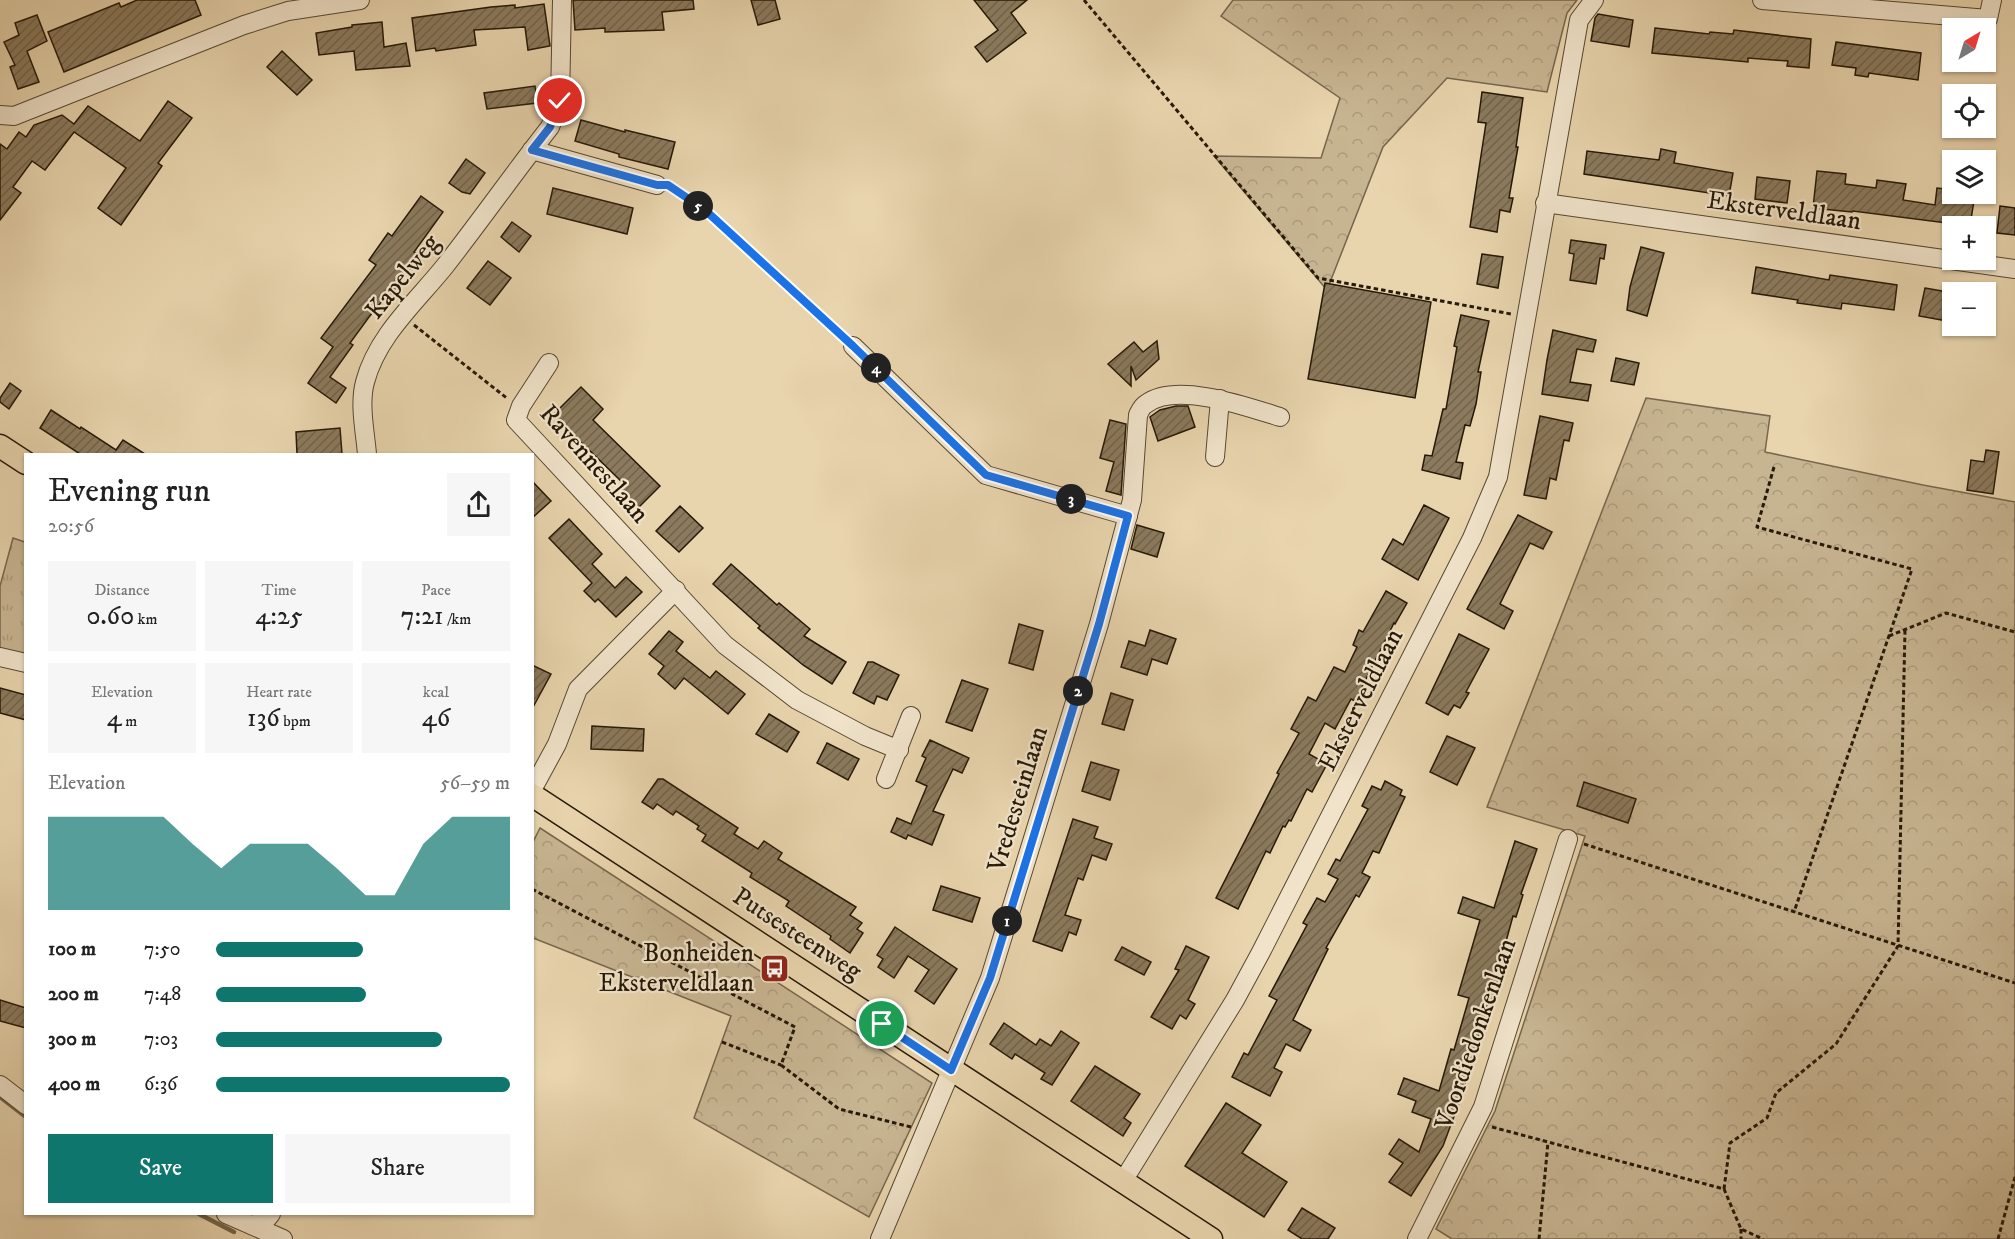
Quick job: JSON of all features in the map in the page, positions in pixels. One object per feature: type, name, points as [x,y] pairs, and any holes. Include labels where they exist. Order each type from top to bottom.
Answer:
[{"type":"main road","points":[[0,446],[24,462]]},
{"type":"main road","name":"Putsesteenweg","points":[[534,796],[1211,1239]]},
{"type":"street","points":[[5,119],[244,25],[288,11],[360,0]]},
{"type":"street","name":"Kapelweg","points":[[367,453],[364,384],[377,351],[473,230],[550,127],[560,101],[562,0]]},
{"type":"street","name":"Eksterveldlaan","points":[[1124,1182],[1235,1000],[1261,952],[1472,538],[1498,477],[1579,20],[1594,0]]},
{"type":"street","points":[[1762,0],[1988,19],[1992,0]]},
{"type":"street","points":[[532,150],[657,185]]},
{"type":"street","name":"Eksterveldlaan","points":[[1545,203],[2015,269]]},
{"type":"street","points":[[853,346],[986,475],[1130,508]]},
{"type":"street","name":"Ravennestlaan","points":[[549,363],[520,408],[516,420],[725,645],[797,700],[865,736],[899,750]]},
{"type":"street","name":"Vredesteinlaan","points":[[880,1239],[990,978],[1099,624],[1130,508],[1138,415],[1144,405],[1154,399],[1167,396],[1195,396],[1220,399],[1280,417]]},
{"type":"street","points":[[1215,456],[1220,399]]},
{"type":"street","points":[[534,785],[557,744],[578,689],[676,590]]},
{"type":"street","points":[[0,657],[24,663]]},
{"type":"street","points":[[886,779],[911,716]]},
{"type":"street","name":"Voordiedonkenlaan","points":[[1417,1239],[1483,1107],[1568,838]]},
{"type":"street","points":[[0,1084],[24,1103]]},
{"type":"street","points":[[227,1215],[249,1232],[284,1239]]},
{"type":"street","points":[[249,1232],[270,1215]]},
{"type":"path","points":[[1084,0],[1318,278],[1525,317]]},
{"type":"path","points":[[657,185],[668,185],[705,210],[853,346]]},
{"type":"path","points":[[403,316],[520,408]]},
{"type":"path","points":[[1774,467],[1757,527],[1912,569],[1794,912]]},
{"type":"path","points":[[1889,636],[1946,613],[2015,632]]},
{"type":"path","points":[[1741,1239],[1741,1229],[1724,1190],[1730,1143],[1767,1118],[1776,1093],[1836,1044],[1899,946],[1905,630]]},
{"type":"path","points":[[1568,838],[2015,983]]},
{"type":"path","points":[[534,890],[795,1027],[781,1065]]},
{"type":"path","points":[[722,1042],[781,1065],[839,1109],[926,1131]]},
{"type":"path","points":[[1476,1123],[1724,1190]]},
{"type":"path","points":[[1539,1239],[1548,1142]]},
{"type":"path","points":[[1998,1239],[2015,1177]]},
{"type":"path","points":[[1741,1229],[1763,1239]]},
{"type":"green space","points":[[1233,0],[1577,0],[1567,13],[1547,92],[1447,78],[1383,147],[1327,290],[1214,156],[1321,158],[1340,98],[1221,16]]},
{"type":"green space","points":[[1646,398],[1770,416],[1765,452],[2015,502],[2015,1239],[1452,1239],[1436,1229],[1495,1111],[1585,836],[1487,807]]},
{"type":"green space","points":[[13,538],[24,542],[24,663],[0,657],[0,586]]},
{"type":"green space","points":[[540,828],[932,1083],[869,1217],[694,1118],[731,1016],[534,938],[534,840]]},
{"type":"building","points":[[137,0],[195,0],[201,15],[64,72],[48,32],[119,3],[121,7]]},
{"type":"building","points":[[573,0],[693,0],[694,9],[662,12],[664,30],[605,32],[605,28],[575,30]]},
{"type":"building","points":[[751,0],[775,0],[780,19],[758,25]]},
{"type":"building","points":[[974,0],[1027,0],[1011,13],[1026,33],[987,62],[975,47],[998,30]]},
{"type":"building","points":[[544,4],[550,46],[528,50],[525,27],[474,30],[476,45],[436,51],[435,48],[416,51],[412,18],[491,7],[515,5],[515,8]]},
{"type":"building","points":[[1598,14],[1633,20],[1629,47],[1591,41],[1595,18]]},
{"type":"building","points":[[37,15],[47,41],[27,51],[39,82],[18,89],[10,67],[15,65],[4,42],[19,35],[15,23]]},
{"type":"building","points":[[382,22],[384,47],[406,43],[410,66],[356,70],[354,51],[319,55],[316,33],[352,27],[352,25]]},
{"type":"building","points":[[1655,28],[1709,34],[1710,32],[1733,34],[1734,30],[1811,39],[1809,68],[1787,66],[1788,61],[1748,58],[1748,62],[1652,53]]},
{"type":"building","points":[[1836,42],[1921,53],[1918,80],[1869,73],[1868,77],[1855,75],[1856,68],[1832,65]]},
{"type":"building","points":[[282,51],[312,80],[297,95],[267,67]]},
{"type":"building","points":[[535,86],[537,103],[487,109],[484,93]]},
{"type":"building","points":[[1482,92],[1523,98],[1516,147],[1518,147],[1509,198],[1513,198],[1510,212],[1500,210],[1497,232],[1470,227],[1486,123],[1478,122]]},
{"type":"building","points":[[168,101],[192,118],[158,163],[162,166],[121,225],[98,208],[126,168],[74,132],[45,170],[32,161],[13,187],[21,193],[0,220],[0,144],[7,149],[19,132],[26,137],[34,125],[62,115],[74,124],[88,106],[140,141]]},
{"type":"building","points":[[581,120],[675,142],[668,169],[619,157],[619,154],[575,141]]},
{"type":"building","points":[[1661,149],[1676,152],[1674,163],[1733,173],[1729,196],[1584,174],[1587,151],[1659,160]]},
{"type":"building","points":[[466,159],[485,173],[470,194],[462,192],[449,183]]},
{"type":"building","points":[[1817,171],[1846,174],[1845,184],[1876,188],[1877,180],[1906,184],[1903,200],[1935,205],[1937,188],[1942,189],[1942,204],[1973,204],[1972,216],[1942,216],[1942,222],[1813,208]]},
{"type":"building","points":[[1757,177],[1790,181],[1787,203],[1755,199]]},
{"type":"building","points":[[553,188],[633,208],[627,234],[547,214]]},
{"type":"building","points":[[421,196],[443,212],[414,252],[420,256],[385,302],[383,300],[369,317],[350,343],[353,345],[330,377],[346,388],[336,403],[308,383],[333,347],[321,338],[376,265],[369,260],[388,233],[392,236]]},
{"type":"building","points":[[2000,206],[2015,208],[2015,235],[1997,233]]},
{"type":"building","points":[[512,222],[531,236],[519,252],[501,237]]},
{"type":"building","points":[[1571,240],[1606,245],[1604,259],[1600,258],[1596,284],[1570,280],[1574,254],[1569,253]]},
{"type":"building","points":[[1641,247],[1664,253],[1647,316],[1627,310],[1630,287]]},
{"type":"building","points":[[1482,254],[1503,257],[1498,288],[1477,284]]},
{"type":"building","points":[[488,261],[511,278],[490,305],[467,288]]},
{"type":"building","points":[[1756,267],[1829,280],[1830,275],[1897,285],[1894,310],[1842,303],[1841,309],[1797,303],[1798,300],[1752,293]]},
{"type":"building","points":[[1325,283],[1431,302],[1415,398],[1308,379]]},
{"type":"building","points":[[1925,288],[1942,291],[1942,320],[1919,316]]},
{"type":"building","points":[[1461,315],[1489,321],[1478,372],[1481,372],[1476,404],[1470,426],[1465,425],[1456,462],[1463,463],[1460,479],[1422,470],[1425,455],[1432,456],[1443,409],[1446,409],[1457,347],[1454,346]]},
{"type":"building","points":[[1553,330],[1596,340],[1593,352],[1577,349],[1570,382],[1591,385],[1588,401],[1542,394]]},
{"type":"building","points":[[1157,341],[1159,359],[1136,380],[1131,366],[1131,386],[1108,364],[1134,342],[1143,352]]},
{"type":"building","points":[[1616,358],[1639,363],[1634,385],[1611,381]]},
{"type":"building","points":[[10,383],[21,391],[9,409],[0,402],[0,398]]},
{"type":"building","points":[[581,387],[603,409],[593,420],[660,486],[638,508],[617,488],[623,483],[553,415]]},
{"type":"building","points":[[1188,406],[1195,427],[1158,441],[1150,417],[1160,410]]},
{"type":"building","points":[[51,410],[116,450],[123,440],[143,453],[78,453],[40,428]]},
{"type":"building","points":[[1540,416],[1573,423],[1569,441],[1564,440],[1556,480],[1550,478],[1546,499],[1524,495]]},
{"type":"building","points":[[1110,420],[1126,424],[1121,495],[1106,491],[1114,462],[1100,458]]},
{"type":"building","points":[[340,428],[342,453],[297,453],[296,432]]},
{"type":"building","points":[[1986,450],[1999,452],[1993,494],[1967,490],[1971,460],[1984,462]]},
{"type":"building","points":[[534,483],[551,501],[534,516]]},
{"type":"building","points":[[1424,505],[1449,518],[1418,580],[1382,559],[1393,539],[1403,545]]},
{"type":"building","points":[[680,506],[703,528],[679,552],[656,531]]},
{"type":"building","points":[[1518,515],[1552,532],[1543,549],[1530,543],[1500,604],[1513,611],[1504,629],[1467,609]]},
{"type":"building","points":[[569,519],[602,554],[592,564],[615,588],[626,577],[642,592],[616,617],[598,599],[595,602],[584,591],[592,583],[549,538]]},
{"type":"building","points":[[1137,525],[1164,533],[1157,557],[1131,549]]},
{"type":"building","points":[[731,564],[777,605],[779,603],[810,629],[804,636],[846,662],[832,684],[803,665],[758,628],[760,626],[713,584]]},
{"type":"building","points":[[1386,591],[1407,603],[1394,623],[1355,701],[1351,699],[1335,729],[1325,723],[1309,754],[1327,764],[1312,792],[1307,789],[1291,821],[1289,820],[1285,827],[1283,826],[1270,853],[1266,851],[1238,909],[1216,898],[1299,733],[1291,729],[1308,697],[1316,701],[1334,667],[1345,672],[1357,647],[1353,645],[1359,630],[1363,632]]},
{"type":"building","points":[[1019,624],[1043,631],[1033,670],[1009,663]]},
{"type":"building","points":[[1150,630],[1176,639],[1167,664],[1152,659],[1147,675],[1121,667],[1129,641],[1145,646]]},
{"type":"building","points":[[669,631],[683,642],[676,651],[710,678],[716,671],[745,694],[728,714],[684,678],[675,689],[658,674],[664,666],[649,654]]},
{"type":"building","points":[[1459,634],[1489,649],[1460,708],[1454,705],[1448,715],[1426,703]]},
{"type":"building","points":[[868,662],[873,662],[899,675],[887,700],[877,696],[874,704],[853,693]]},
{"type":"building","points":[[534,666],[551,674],[534,705]]},
{"type":"building","points":[[962,680],[988,689],[972,731],[946,722]]},
{"type":"building","points":[[0,688],[24,694],[24,719],[0,713]]},
{"type":"building","points":[[1111,693],[1133,700],[1124,730],[1102,724]]},
{"type":"building","points":[[769,714],[799,732],[787,752],[756,734]]},
{"type":"building","points":[[592,726],[644,729],[643,751],[591,749]]},
{"type":"building","points":[[1447,736],[1475,748],[1457,785],[1430,772]]},
{"type":"building","points":[[930,740],[969,758],[962,773],[953,769],[933,811],[944,815],[932,845],[908,835],[906,839],[891,832],[897,818],[911,824],[927,786],[916,781],[926,758],[922,756]]},
{"type":"building","points":[[827,743],[859,759],[848,780],[817,763]]},
{"type":"building","points":[[1091,762],[1119,770],[1110,800],[1082,791]]},
{"type":"building","points":[[658,779],[663,779],[738,828],[734,834],[758,849],[764,841],[782,853],[778,859],[856,907],[850,915],[862,923],[857,929],[863,933],[850,953],[830,939],[831,936],[786,906],[789,901],[750,877],[752,873],[702,841],[706,835],[697,829],[699,826],[676,811],[673,815],[657,804],[653,809],[642,802]]},
{"type":"building","points":[[1385,781],[1402,790],[1400,795],[1405,797],[1379,853],[1373,851],[1362,873],[1370,877],[1359,897],[1356,895],[1326,948],[1328,949],[1293,1020],[1311,1030],[1300,1051],[1286,1044],[1274,1068],[1282,1072],[1270,1096],[1232,1077],[1244,1053],[1248,1055],[1277,1000],[1269,996],[1307,925],[1303,923],[1317,898],[1325,902],[1338,879],[1328,874],[1336,859],[1340,861],[1368,809],[1362,806],[1372,786],[1381,790]]},
{"type":"building","points":[[1584,782],[1636,799],[1628,823],[1577,806]]},
{"type":"building","points":[[1073,819],[1098,827],[1094,838],[1112,844],[1106,860],[1092,855],[1083,880],[1078,878],[1065,915],[1081,920],[1076,935],[1069,932],[1062,951],[1033,941]]},
{"type":"building","points":[[1515,841],[1537,849],[1521,894],[1523,895],[1516,917],[1513,916],[1505,945],[1501,944],[1493,975],[1498,977],[1491,1004],[1488,1003],[1462,1095],[1443,1146],[1411,1196],[1389,1182],[1403,1163],[1389,1154],[1399,1139],[1419,1152],[1431,1119],[1412,1112],[1416,1101],[1398,1094],[1404,1078],[1439,1091],[1469,998],[1458,995],[1480,920],[1458,913],[1463,897],[1494,908]]},
{"type":"building","points":[[941,886],[980,898],[972,922],[933,910]]},
{"type":"building","points":[[895,927],[957,969],[934,1004],[915,991],[929,970],[908,956],[894,978],[878,967],[883,959],[877,955]]},
{"type":"building","points":[[1186,946],[1209,957],[1188,1000],[1195,1004],[1186,1019],[1180,1015],[1172,1029],[1151,1017],[1179,970],[1175,969]]},
{"type":"building","points":[[1122,947],[1151,962],[1144,975],[1115,960]]},
{"type":"building","points":[[0,1000],[24,1007],[24,1027],[0,1021]]},
{"type":"building","points":[[1004,1023],[1036,1045],[1040,1039],[1051,1046],[1061,1031],[1079,1043],[1052,1085],[1041,1079],[1045,1073],[1015,1054],[1012,1059],[990,1044]]},
{"type":"building","points":[[1095,1066],[1140,1094],[1124,1118],[1131,1123],[1123,1136],[1071,1101]]},
{"type":"building","points":[[1226,1103],[1261,1125],[1242,1153],[1287,1182],[1264,1217],[1185,1166]]},
{"type":"building","points":[[1302,1208],[1335,1228],[1328,1239],[1302,1239],[1288,1230]]},
{"type":"waterway","points":[[0,1097],[24,1115]]},
{"type":"waterway","points":[[201,1215],[234,1232]]},
{"type":"place","name":"Bonheiden Eksterveldlaan","points":[[775,968]]},
{"type":"route","points":[[560,101],[550,127],[532,150],[657,185],[668,185],[705,210],[853,346],[986,475],[1128,516],[1099,624],[990,978],[951,1070],[882,1024]]}]
